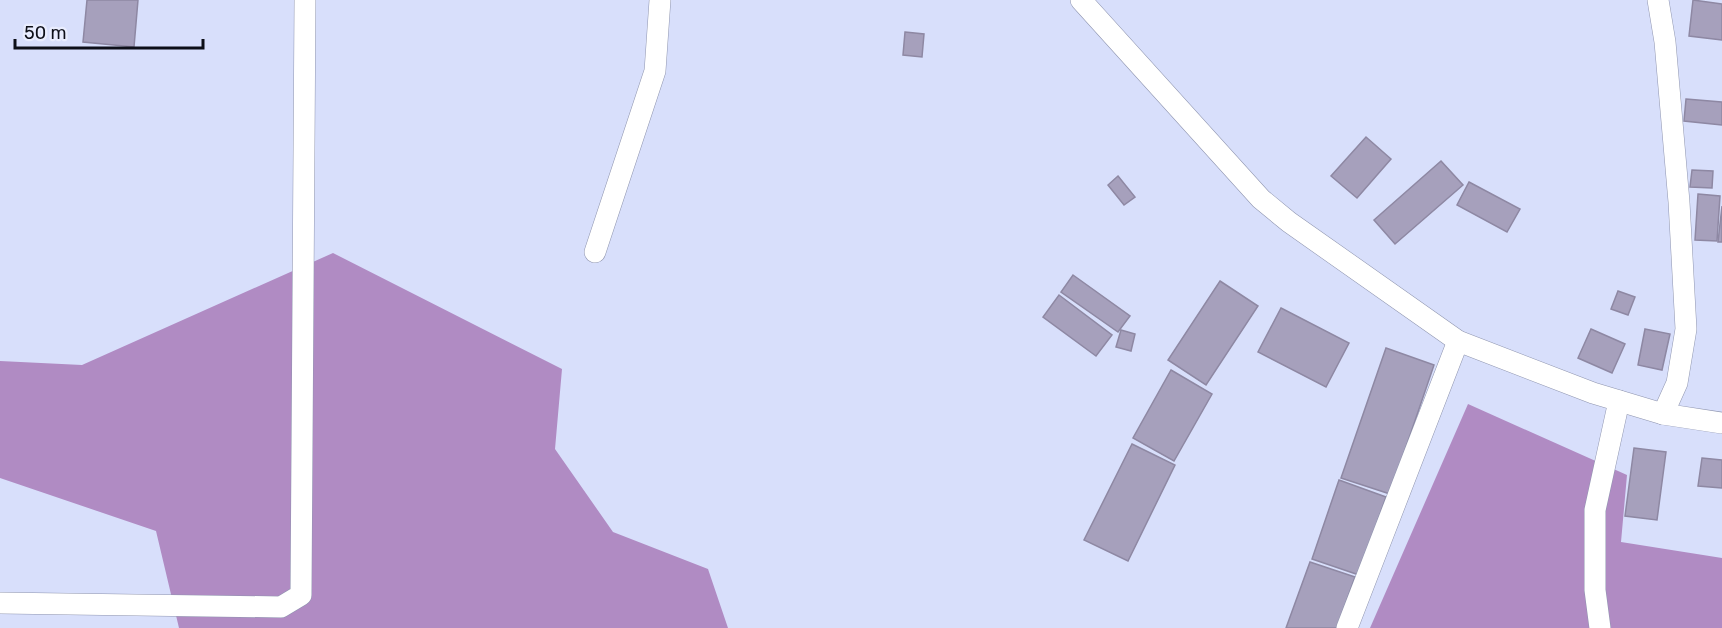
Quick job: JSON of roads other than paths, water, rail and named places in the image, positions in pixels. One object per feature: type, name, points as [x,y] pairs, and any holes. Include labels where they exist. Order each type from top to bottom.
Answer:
[{"type":"street","points":[[0,603],[281,607],[301,595],[305,0]]},
{"type":"street","points":[[595,252],[655,71],[660,0]]},
{"type":"street","points":[[1081,0],[1261,199],[1289,222],[1458,341],[1619,401],[1663,414],[1722,423]]},
{"type":"street","points":[[1658,0],[1665,42],[1678,190],[1686,329],[1677,382],[1663,414]]},
{"type":"street","points":[[1347,628],[1458,341]]},
{"type":"street","points":[[1600,628],[1595,590],[1594,510],[1619,401]]}]
